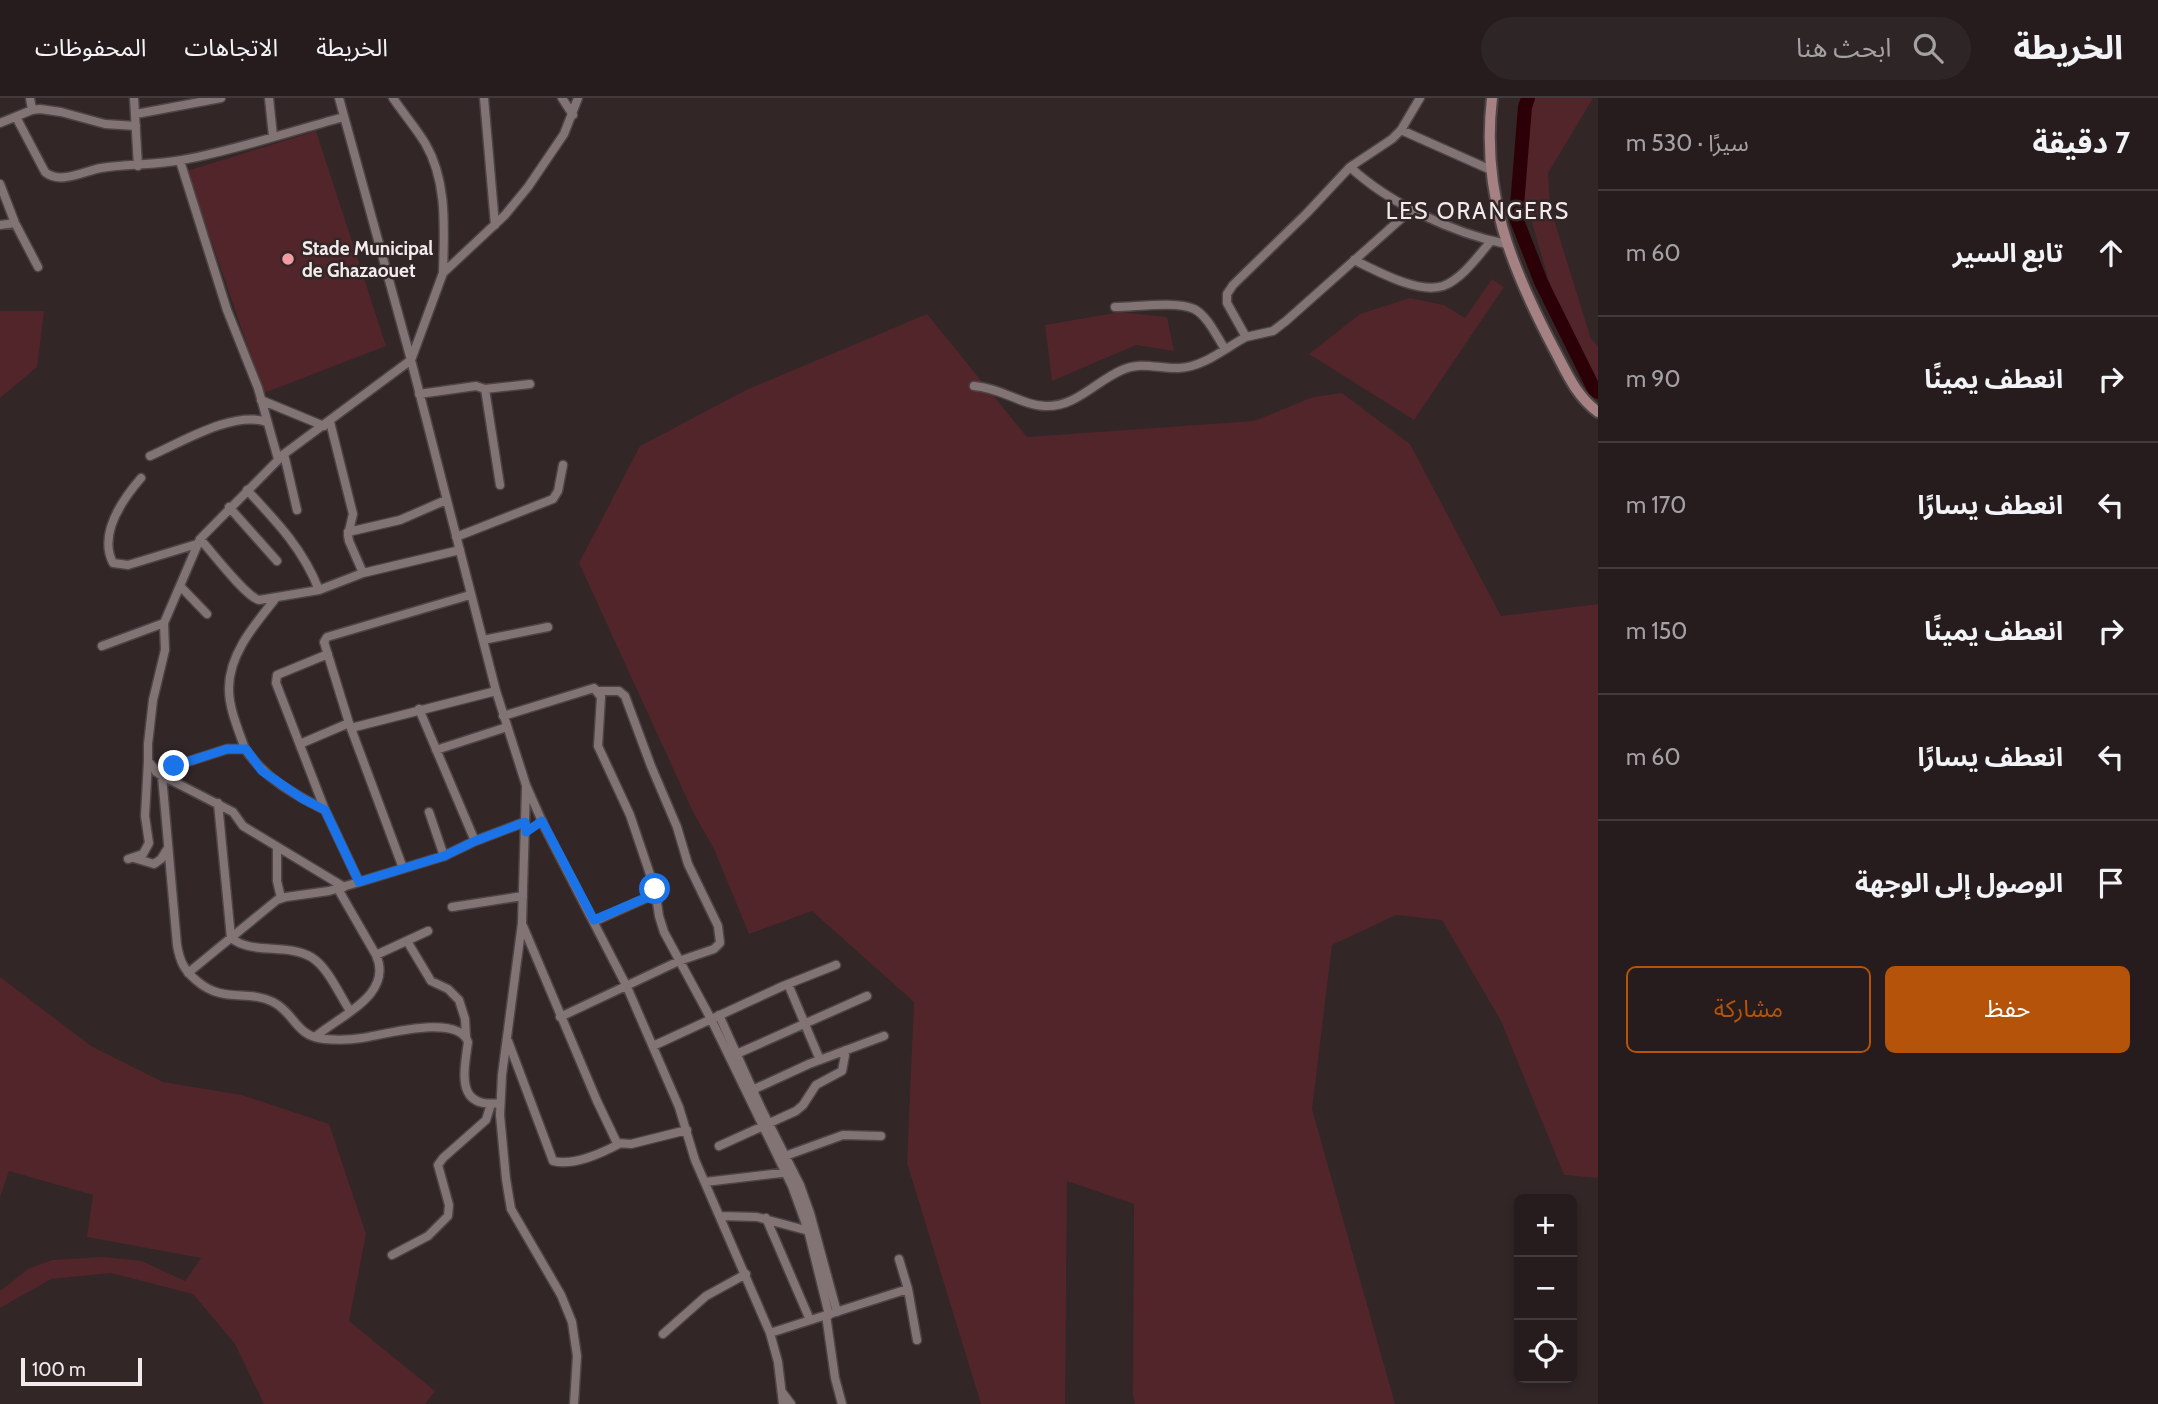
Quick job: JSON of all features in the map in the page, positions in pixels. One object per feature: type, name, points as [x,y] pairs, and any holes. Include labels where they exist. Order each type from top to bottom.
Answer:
[{"type":"main road","points":[[1492,98],[1488,150],[1506,244],[1540,322],[1573,386],[1598,412]]},
{"type":"street","points":[[30,98],[32,110]]},
{"type":"street","points":[[134,98],[138,166]]},
{"type":"street","points":[[136,114],[178,102],[221,98]]},
{"type":"street","points":[[269,98],[273,136]]},
{"type":"street","points":[[340,98],[411,359],[482,640],[526,785],[627,987],[653,1046],[687,1130],[695,1160],[771,1332],[783,1404]]},
{"type":"street","points":[[169,848],[154,864],[131,859],[146,850],[149,843],[145,816],[150,723],[165,650],[164,623],[199,542],[281,457],[411,359],[443,273],[444,229],[439,180],[425,143],[393,98]]},
{"type":"street","points":[[484,98],[495,225]]},
{"type":"street","points":[[562,98],[573,115]]},
{"type":"street","points":[[443,273],[495,225],[549,160],[573,115],[578,98]]},
{"type":"street","points":[[1247,337],[1227,303],[1229,290],[1350,167],[1401,130],[1420,98]]},
{"type":"street","points":[[0,123],[32,110],[49,109],[105,124],[136,126]]},
{"type":"street","points":[[16,117],[30,147],[49,175],[61,178],[98,169],[180,161],[344,117]]},
{"type":"street","points":[[1401,130],[1490,170]]},
{"type":"street","points":[[180,161],[227,310],[281,457],[297,510]]},
{"type":"street","points":[[1350,167],[1366,182],[1412,209],[1466,234],[1506,244]]},
{"type":"street","points":[[0,184],[15,223],[38,267]]},
{"type":"street","points":[[974,386],[992,387],[1032,404],[1048,406],[1071,400],[1120,371],[1138,364],[1180,368],[1210,359],[1247,337],[1273,331],[1412,209]]},
{"type":"street","points":[[0,225],[15,223]]},
{"type":"street","points":[[1354,260],[1411,284],[1426,288],[1443,286],[1465,270],[1490,241]]},
{"type":"street","points":[[1115,307],[1174,306],[1194,309],[1203,316],[1225,349]]},
{"type":"street","points":[[419,394],[476,386],[485,389],[530,384]]},
{"type":"street","points":[[485,389],[500,485]]},
{"type":"street","points":[[261,400],[327,424]]},
{"type":"street","points":[[150,456],[236,420],[255,418],[267,422]]},
{"type":"street","points":[[327,424],[353,514],[348,532],[349,541],[363,573]]},
{"type":"street","points":[[456,537],[553,499],[558,491],[563,465]]},
{"type":"street","points":[[141,478],[128,493],[110,531],[108,552],[113,563],[128,565],[199,542]]},
{"type":"street","points":[[247,491],[295,544],[310,567],[319,590]]},
{"type":"street","points":[[348,532],[400,520],[446,500]]},
{"type":"street","points":[[229,508],[276,561]]},
{"type":"street","points":[[199,542],[253,598],[276,598],[319,590],[363,573],[460,550]]},
{"type":"street","points":[[180,586],[207,614]]},
{"type":"street","points":[[403,868],[350,726],[324,642],[327,637],[470,595]]},
{"type":"street","points":[[276,598],[242,646],[231,674],[229,692],[246,749],[262,771],[303,799],[325,810]]},
{"type":"street","points":[[102,646],[164,623]]},
{"type":"street","points":[[482,640],[548,627]]},
{"type":"street","points":[[328,654],[277,674],[276,683],[325,810],[359,882]]},
{"type":"street","points":[[503,716],[594,688],[598,691],[619,691],[625,696],[688,864],[718,926],[720,943],[715,949],[679,961],[560,1017]]},
{"type":"street","points":[[300,744],[350,726],[496,691]]},
{"type":"street","points":[[598,691],[601,697],[598,746],[630,815],[664,932],[715,1017],[790,1172]]},
{"type":"street","points":[[419,709],[475,841]]},
{"type":"street","points":[[436,750],[507,727]]},
{"type":"street","points":[[159,774],[227,749],[246,749]]},
{"type":"street","points":[[148,761],[159,774],[233,812],[243,826],[341,888],[376,955],[381,973],[378,984],[363,1001],[315,1037]]},
{"type":"street","points":[[159,774],[169,848],[177,945],[180,960],[188,973],[215,993],[274,1002],[298,1028],[315,1037],[352,1039],[402,1028],[453,1031],[466,1037]]},
{"type":"street","points":[[526,785],[522,923],[496,1104],[511,1209],[561,1295],[569,1314],[577,1356],[575,1400],[580,1404]]},
{"type":"street","points":[[218,803],[231,937],[238,943],[309,956],[320,964],[350,1011]]},
{"type":"street","points":[[429,812],[444,856]]},
{"type":"street","points":[[188,973],[281,898],[341,888],[444,856],[475,841],[542,821]]},
{"type":"street","points":[[277,847],[277,881],[281,898]]},
{"type":"street","points":[[594,920],[655,894]]},
{"type":"street","points":[[452,908],[523,896]]},
{"type":"street","points":[[522,923],[608,1127],[619,1144]]},
{"type":"street","points":[[376,955],[428,931]]},
{"type":"street","points":[[407,941],[431,981],[448,989],[458,1000],[466,1019],[468,1042],[463,1077],[465,1086],[477,1102],[496,1104]]},
{"type":"street","points":[[653,1046],[835,965]]},
{"type":"street","points":[[788,984],[820,1060]]},
{"type":"street","points":[[733,1056],[867,996]]},
{"type":"street","points":[[749,1092],[820,1060],[884,1036]]},
{"type":"street","points":[[507,1038],[553,1161],[574,1161],[605,1152],[619,1144],[631,1144],[687,1130]]},
{"type":"street","points":[[719,1146],[799,1109],[816,1085],[840,1073],[844,1066],[846,1050]]},
{"type":"street","points":[[505,1055],[517,1063]]},
{"type":"street","points":[[392,1255],[428,1236],[448,1216],[449,1205],[438,1165],[486,1120],[496,1104]]},
{"type":"street","points":[[765,1125],[785,1156],[812,1231],[831,1314],[835,1378],[842,1404]]},
{"type":"street","points":[[785,1156],[843,1135],[881,1136]]},
{"type":"street","points":[[705,1182],[790,1172]]},
{"type":"street","points":[[720,1216],[766,1218],[812,1231]]},
{"type":"street","points":[[766,1218],[810,1320]]},
{"type":"street","points":[[899,1259],[908,1289],[917,1340]]},
{"type":"street","points":[[663,1334],[706,1296],[746,1274]]},
{"type":"street","points":[[771,1332],[908,1289]]},
{"type":"street","points":[[782,1392],[791,1404]]},
{"type":"shaded area","points":[[1531,98],[1593,98],[1548,173],[1550,207],[1591,339],[1598,346],[1598,393],[1563,329],[1514,161]]},
{"type":"shaded area","name":"Stade Municipal de Ghazaouet","points":[[316,131],[386,346],[264,393],[187,171]]},
{"type":"shaded area","points":[[1492,279],[1504,287],[1414,420],[1309,354],[1360,314],[1410,298],[1444,305],[1465,318]]},
{"type":"shaded area","points":[[0,311],[44,311],[37,367],[0,398]]},
{"type":"shaded area","points":[[1120,312],[1167,317],[1174,351],[1136,345],[1052,381],[1045,325]]},
{"type":"shaded area","points":[[927,314],[1027,437],[1254,421],[1313,397],[1342,393],[1410,444],[1501,616],[1598,604],[1598,1178],[1564,1175],[1501,1021],[1442,920],[1396,915],[1332,945],[1312,1109],[1395,1404],[1135,1404],[1134,1204],[1067,1181],[1065,1404],[981,1404],[907,1163],[914,1002],[812,911],[749,934],[714,849],[693,812],[579,563],[640,446],[746,390]]},
{"type":"shaded area","points":[[0,977],[91,1046],[163,1082],[242,1095],[329,1124],[366,1234],[349,1321],[435,1391],[425,1404],[264,1404],[235,1344],[193,1294],[111,1273],[51,1279],[0,1308],[0,1291],[28,1269],[52,1260],[103,1257],[142,1261],[185,1281],[201,1258],[87,1237],[93,1195],[9,1171],[0,1197]]},
{"type":"waterway","points":[[1528,98],[1516,218],[1541,282],[1594,389],[1598,392]]},
{"type":"place","name":"Stade Municipal de Ghazaouet","points":[[288,259]]},
{"type":"district","name":"LES ORANGERS","points":[[1478,211]]},
{"type":"route","points":[[174,766],[227,749],[246,749],[262,771],[303,799],[325,810],[359,882],[444,856],[525,822],[526,832],[542,821],[594,920],[655,894],[655,889]]}]
